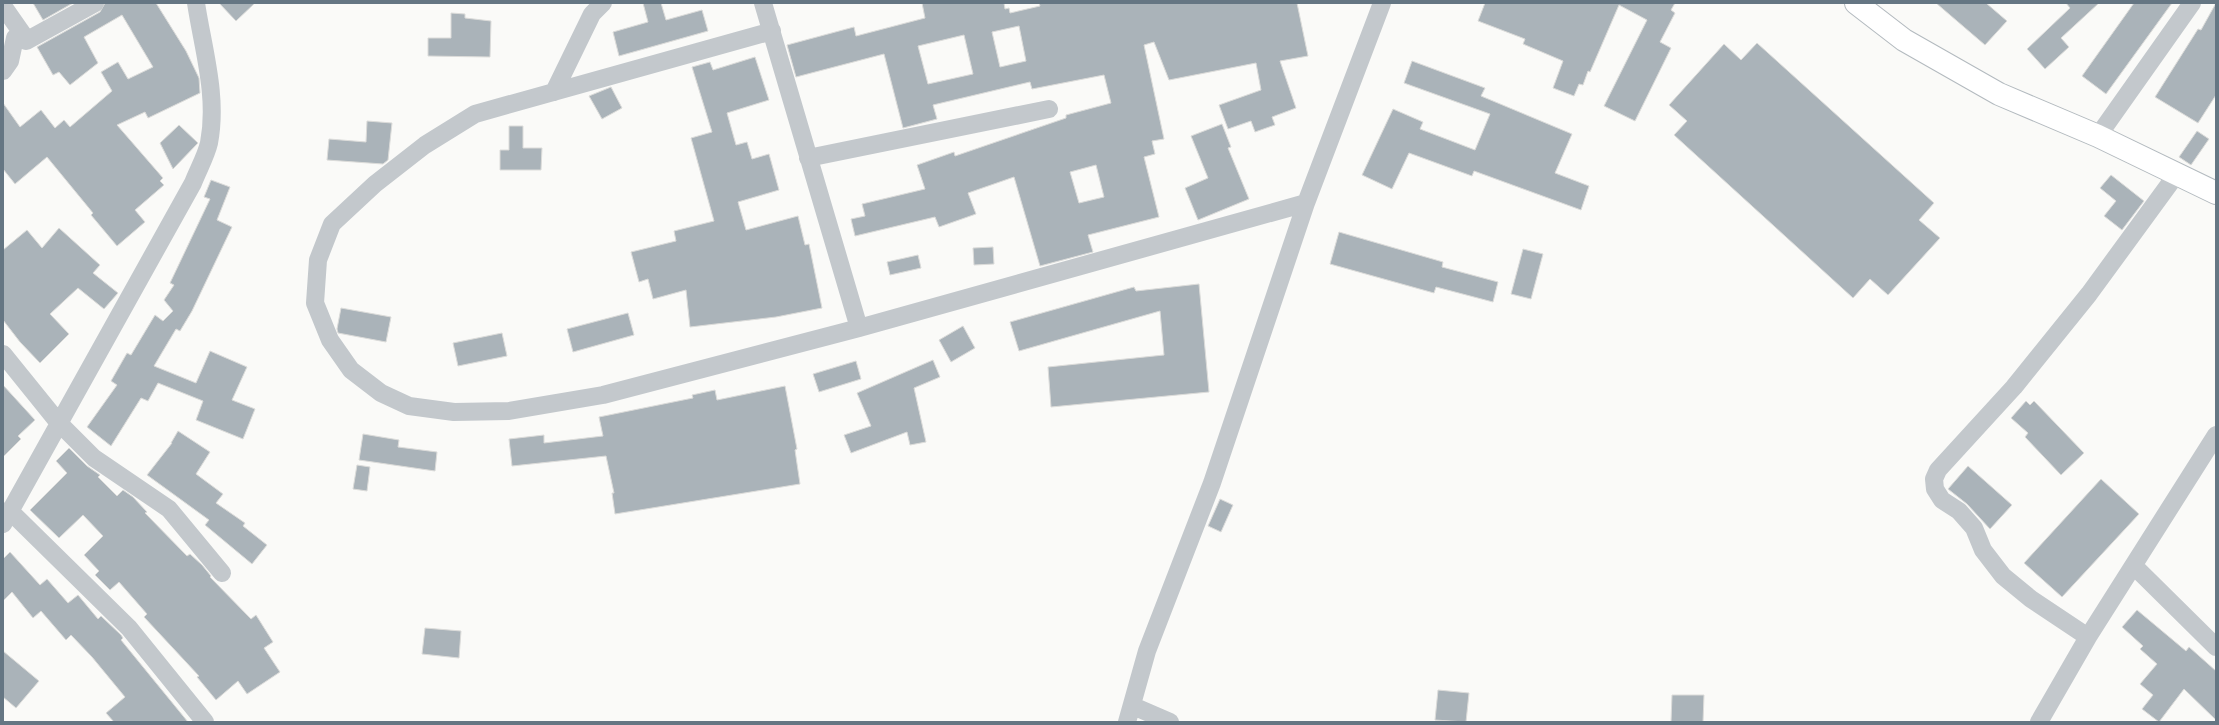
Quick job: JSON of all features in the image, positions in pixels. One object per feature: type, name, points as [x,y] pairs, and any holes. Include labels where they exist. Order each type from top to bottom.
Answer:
[{"type":"street","points":[[3,6],[26,41],[95,3]]},
{"type":"street","points":[[196,3],[208,66],[212,108],[209,144],[193,183],[6,517],[129,628],[205,722]]},
{"type":"street","points":[[554,92],[592,14],[603,3]]},
{"type":"street","points":[[763,3],[859,328]]},
{"type":"street","points":[[1170,722],[1130,714],[1147,650],[1212,483],[1306,204],[1382,3]]},
{"type":"street","points":[[1856,3],[1904,40],[1952,69],[1999,94],[2098,136],[2216,193]]},
{"type":"street","points":[[2098,136],[2192,3]]},
{"type":"street","points":[[772,31],[474,114],[425,145],[375,184],[332,224],[318,260],[315,302],[330,340],[351,370],[381,393],[409,406],[454,412],[509,411],[603,395],[859,328],[1306,204]]},
{"type":"street","points":[[3,71],[10,61],[15,38],[24,36]]},
{"type":"street","points":[[808,158],[1049,109]]},
{"type":"street","points":[[2088,637],[2031,599],[2002,576],[1983,550],[1974,528],[1959,511],[1942,500],[1935,489],[1934,479],[1938,470],[2014,387],[2089,294],[2176,175]]},
{"type":"street","points":[[3,354],[58,422],[94,458],[169,509],[222,574]]},
{"type":"street","points":[[2039,722],[2088,637],[2216,435]]},
{"type":"street","points":[[2134,566],[2216,647]]},
{"type":"building","points":[[33,3],[73,3],[43,20]]},
{"type":"building","points":[[105,3],[156,3],[186,51],[199,78],[200,93],[148,118],[145,112],[117,125],[163,178],[160,181],[164,185],[135,210],[145,222],[117,246],[91,215],[93,213],[47,157],[15,184],[3,169],[3,103],[20,127],[41,110],[55,128],[64,120],[70,127],[112,91],[101,72],[118,62],[128,79],[153,67],[122,15],[84,37],[98,63],[70,85],[59,72],[53,75],[37,47],[100,12]]},
{"type":"building","points":[[219,3],[255,3],[236,21]]},
{"type":"building","points":[[643,3],[661,3],[666,20],[702,10],[708,31],[619,56],[613,32],[648,22]]},
{"type":"building","points":[[922,3],[1004,3],[1005,9],[1009,8],[1010,13],[1040,6],[1039,3],[1297,3],[1308,56],[1280,61],[1296,108],[1272,117],[1275,125],[1255,132],[1251,121],[1228,129],[1219,105],[1261,90],[1256,63],[1169,80],[1154,42],[1144,45],[1164,139],[1152,141],[1155,154],[1144,157],[1159,217],[1088,235],[1093,252],[1040,266],[1014,177],[968,193],[976,214],[939,227],[935,217],[855,236],[851,219],[865,216],[862,204],[925,189],[917,165],[954,152],[955,156],[1066,118],[1066,115],[1111,103],[1104,75],[1032,89],[1030,82],[933,105],[937,119],[903,128],[884,54],[796,77],[787,45],[854,27],[856,36],[925,18]],"holes":[[[1019,26],[1026,61],[1000,67],[992,32]],[[964,35],[973,74],[928,84],[918,46]],[[1096,165],[1104,197],[1079,203],[1070,172]]]},
{"type":"building","points":[[1485,3],[1675,3],[1671,10],[1675,13],[1660,42],[1671,48],[1635,121],[1604,106],[1647,20],[1619,5],[1590,72],[1588,71],[1583,85],[1579,84],[1574,96],[1553,88],[1563,61],[1523,44],[1525,39],[1478,21]]},
{"type":"building","points":[[1936,3],[1986,3],[2007,21],[1985,45]]},
{"type":"building","points":[[2066,3],[2099,3],[2061,38],[2069,47],[2045,69],[2027,49],[2070,8]]},
{"type":"building","points":[[2134,3],[2172,3],[2106,94],[2082,76]]},
{"type":"building","points":[[2216,3],[2216,95],[2198,123],[2155,97],[2198,29],[2201,30]]},
{"type":"building","points":[[451,13],[465,14],[465,18],[491,21],[490,57],[428,56],[428,38],[451,38]]},
{"type":"building","points":[[1757,43],[1934,203],[1919,220],[1940,238],[1888,295],[1870,279],[1853,298],[1674,135],[1687,121],[1669,105],[1724,44],[1741,60]]},
{"type":"building","points":[[755,57],[769,100],[727,113],[736,145],[747,142],[752,159],[769,154],[779,190],[738,202],[746,230],[798,216],[805,245],[809,244],[822,308],[776,317],[690,327],[686,290],[653,299],[648,279],[639,282],[631,252],[676,241],[674,231],[714,221],[691,138],[712,132],[692,67],[710,62],[713,70]]},
{"type":"building","points":[[1412,61],[1485,88],[1481,96],[1572,134],[1555,173],[1589,186],[1581,210],[1474,171],[1472,176],[1409,153],[1392,189],[1362,175],[1393,109],[1423,122],[1420,129],[1475,150],[1490,114],[1404,83]]},
{"type":"building","points":[[611,87],[622,108],[602,119],[589,96]]},
{"type":"building","points":[[367,121],[392,123],[388,160],[383,164],[327,160],[329,139],[366,142]]},
{"type":"building","points":[[1222,124],[1231,147],[1228,148],[1249,199],[1198,220],[1185,188],[1208,178],[1191,136]]},
{"type":"building","points":[[179,125],[198,143],[173,169],[160,143]]},
{"type":"building","points":[[509,126],[523,126],[523,148],[542,148],[541,170],[500,170],[500,150],[509,150]]},
{"type":"building","points":[[2197,131],[2209,139],[2191,165],[2179,157]]},
{"type":"building","points":[[2111,175],[2144,201],[2122,230],[2104,216],[2116,201],[2100,188]]},
{"type":"building","points":[[211,180],[230,187],[217,220],[232,227],[192,311],[180,331],[176,329],[154,366],[196,383],[210,351],[247,367],[232,400],[255,409],[243,439],[196,420],[203,401],[158,383],[148,401],[141,398],[111,446],[87,427],[117,385],[111,381],[127,353],[131,355],[155,315],[163,321],[173,311],[164,300],[174,285],[170,283],[210,199],[204,197]]},
{"type":"building","points":[[59,228],[100,265],[93,273],[118,293],[104,309],[78,288],[50,314],[69,334],[40,363],[20,342],[3,320],[3,250],[27,230],[42,248]]},
{"type":"building","points":[[1339,232],[1443,262],[1442,267],[1498,282],[1493,302],[1436,287],[1434,293],[1330,264]]},
{"type":"building","points":[[993,247],[994,264],[974,265],[973,248]]},
{"type":"building","points":[[1523,249],[1543,254],[1531,299],[1511,294]]},
{"type":"building","points":[[918,255],[921,268],[890,275],[887,262]]},
{"type":"building","points":[[1199,284],[1209,392],[1051,407],[1048,367],[1164,355],[1160,311],[1019,351],[1010,322],[1134,287],[1136,291]]},
{"type":"building","points":[[341,308],[391,317],[386,342],[338,333],[337,329]]},
{"type":"building","points":[[628,313],[634,335],[573,352],[567,329]]},
{"type":"building","points":[[963,326],[975,348],[951,362],[939,340]]},
{"type":"building","points":[[502,333],[507,356],[458,366],[453,343]]},
{"type":"building","points":[[933,360],[940,377],[914,388],[926,442],[910,445],[907,432],[851,453],[844,435],[871,426],[857,393]]},
{"type":"building","points":[[856,361],[861,379],[819,392],[813,374]]},
{"type":"building","points":[[3,385],[35,420],[18,436],[21,439],[3,457]]},
{"type":"building","points":[[785,386],[797,449],[795,450],[800,484],[615,514],[612,493],[614,493],[606,456],[512,466],[509,439],[544,435],[544,443],[603,436],[599,417],[693,398],[692,395],[715,390],[717,400]]},
{"type":"building","points":[[2026,401],[2030,405],[2034,401],[2084,453],[2061,475],[2025,437],[2028,433],[2011,418]]},
{"type":"building","points":[[178,431],[210,452],[196,474],[223,494],[216,503],[245,523],[243,526],[267,545],[252,564],[205,525],[209,520],[147,475],[172,443]]},
{"type":"building","points":[[363,434],[399,440],[398,447],[437,452],[435,471],[359,460]]},
{"type":"building","points":[[69,448],[87,466],[100,475],[98,477],[117,496],[123,490],[133,497],[147,512],[145,513],[187,556],[190,554],[202,565],[211,576],[210,577],[251,619],[256,615],[273,642],[264,648],[280,672],[247,694],[238,681],[216,700],[197,677],[199,676],[144,617],[147,614],[119,582],[110,590],[95,575],[99,571],[84,555],[103,536],[83,515],[59,538],[30,510],[67,473],[56,461]]},
{"type":"building","points":[[357,465],[370,467],[367,491],[353,489]]},
{"type":"building","points":[[1968,466],[2012,505],[1990,529],[1967,504],[1948,489]]},
{"type":"building","points":[[2101,479],[2139,514],[2062,597],[2024,563]]},
{"type":"building","points":[[1220,499],[1233,505],[1221,532],[1208,526]]},
{"type":"building","points":[[10,552],[40,585],[47,579],[68,603],[78,595],[98,619],[101,616],[121,635],[123,638],[121,640],[188,722],[114,722],[106,713],[125,697],[92,657],[71,635],[66,640],[41,611],[33,618],[12,592],[3,601],[3,559]]},
{"type":"building","points":[[2137,610],[2186,651],[2189,647],[2216,671],[2216,720],[2184,689],[2159,722],[2142,709],[2153,695],[2140,684],[2157,664],[2140,649],[2143,646],[2122,627]]},
{"type":"building","points":[[425,628],[461,631],[459,658],[422,654]]},
{"type":"building","points":[[3,651],[39,681],[16,708],[3,697]]},
{"type":"building","points":[[1438,690],[1469,693],[1466,722],[1435,720]]},
{"type":"building","points":[[1672,695],[1704,695],[1703,722],[1671,722]]}]
